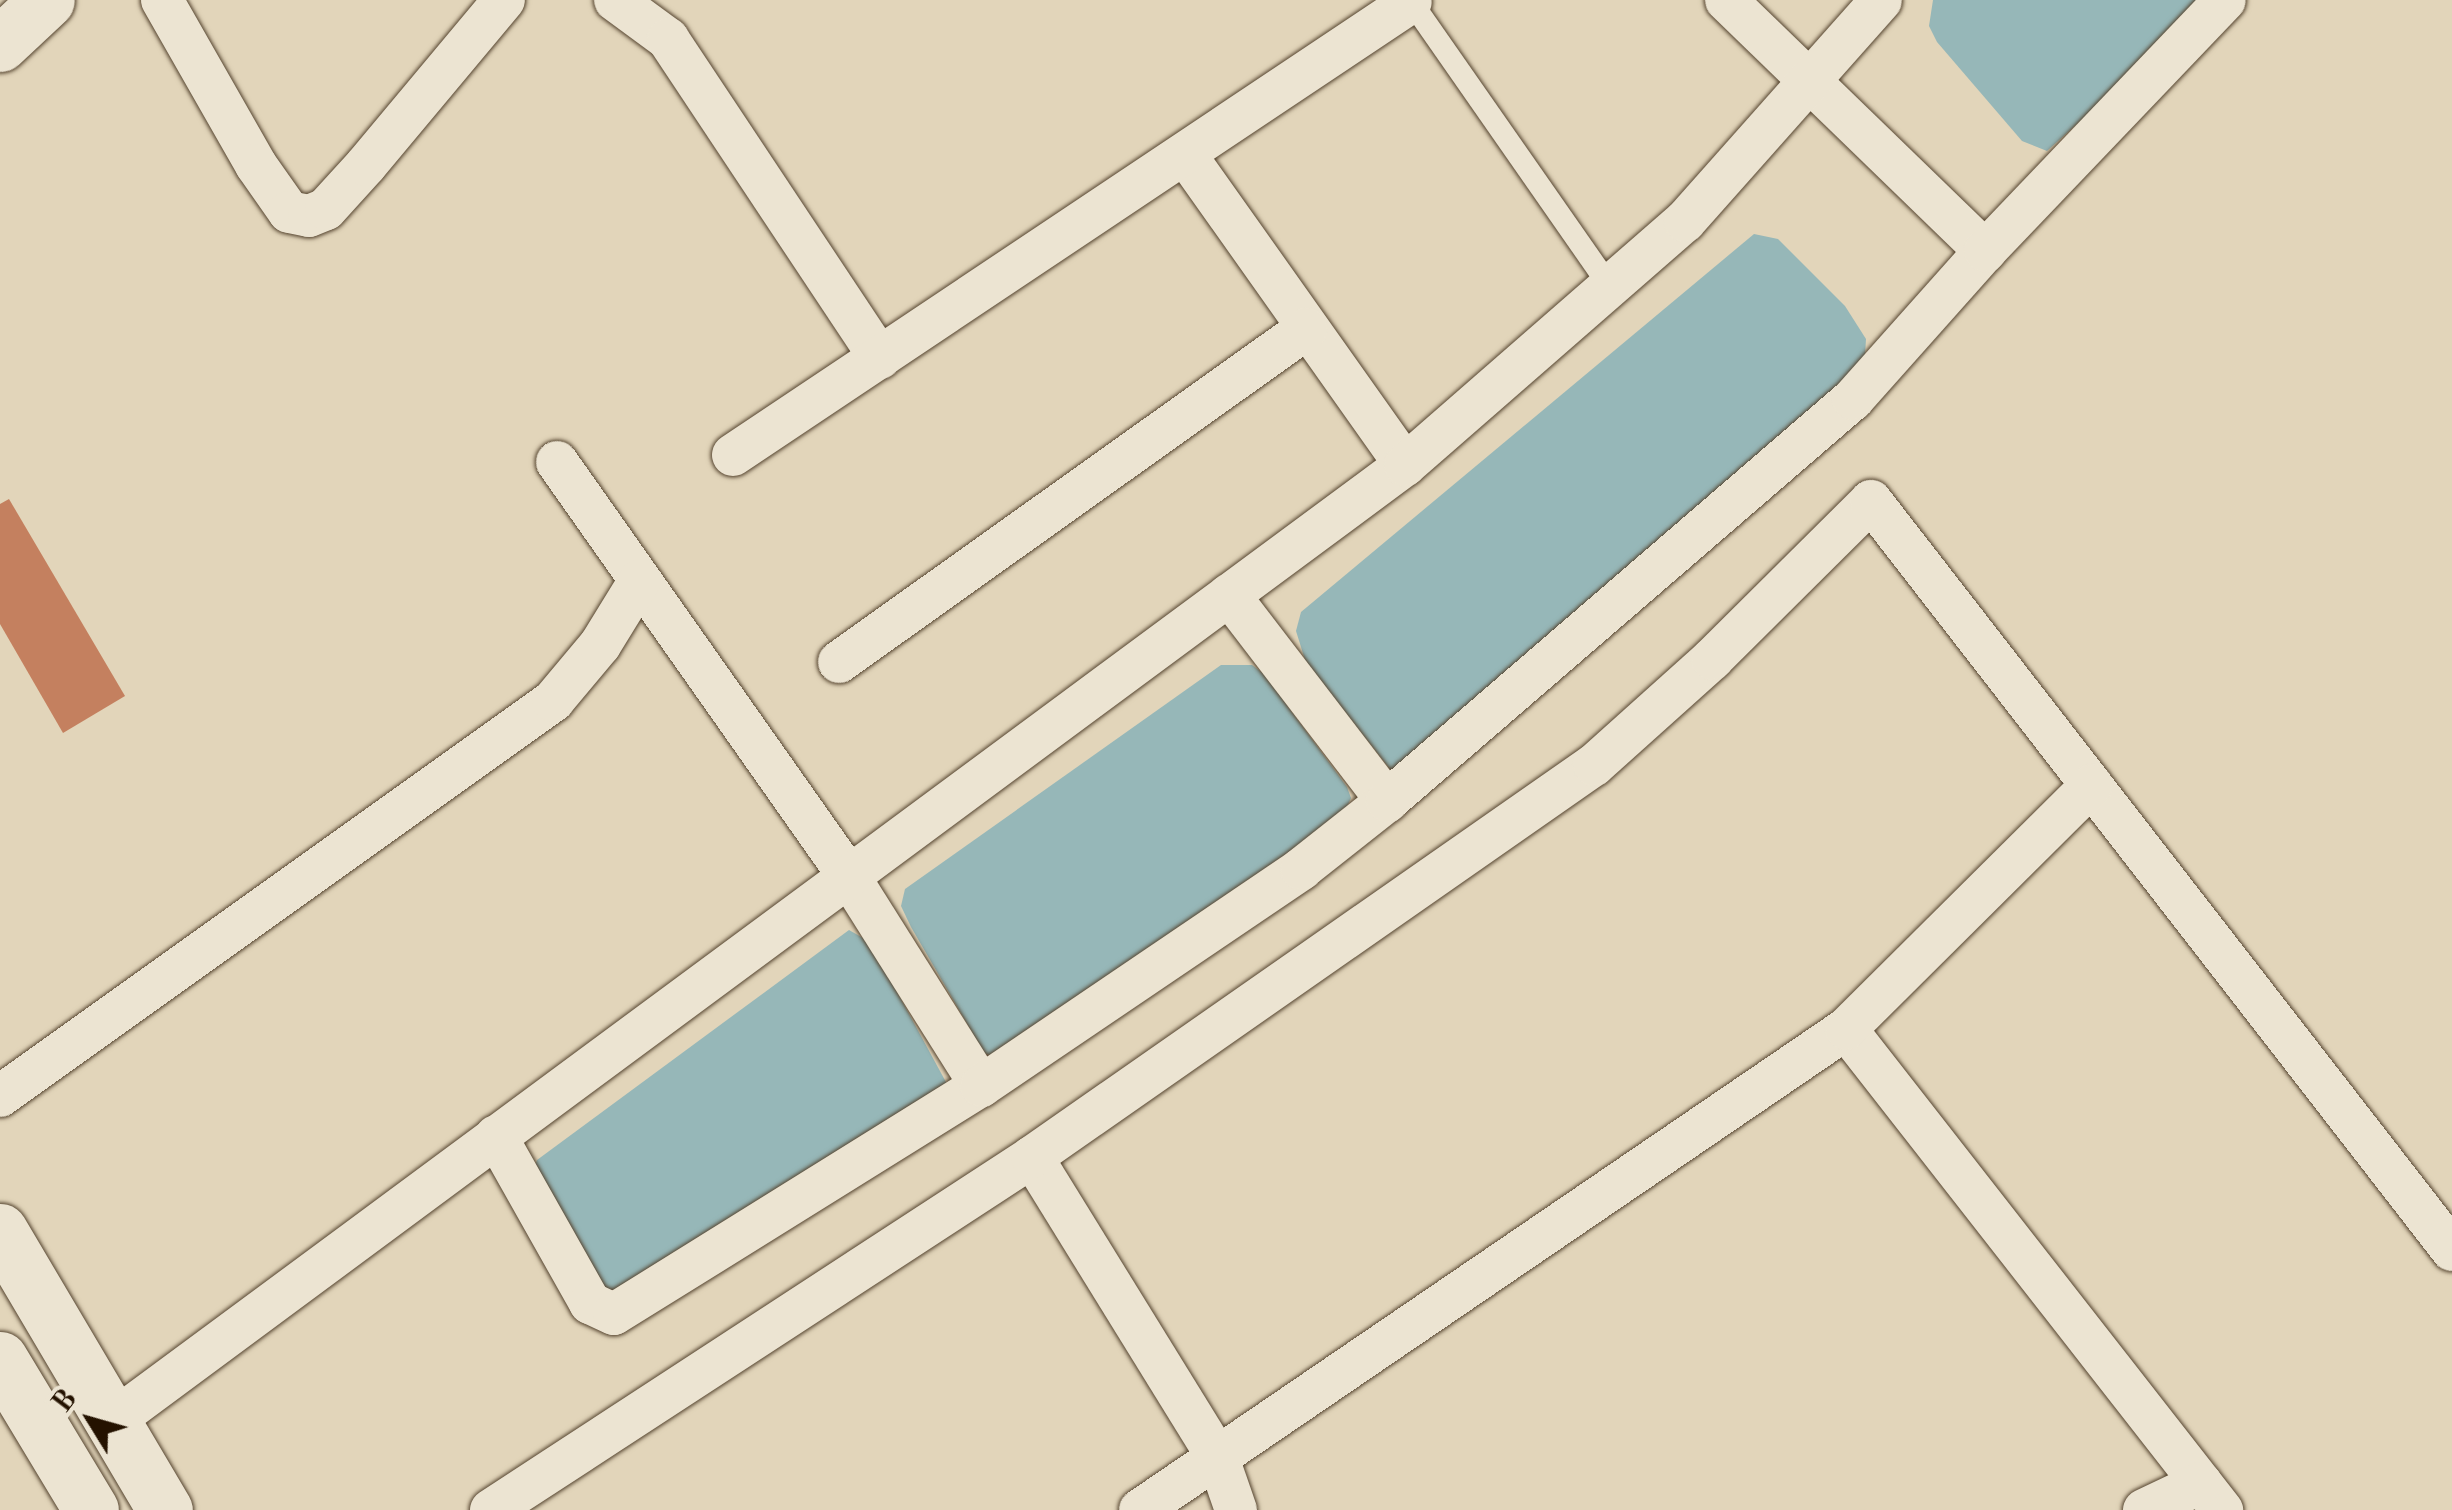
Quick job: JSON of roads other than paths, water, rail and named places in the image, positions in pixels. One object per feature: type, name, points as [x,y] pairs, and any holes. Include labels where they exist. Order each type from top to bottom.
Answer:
[{"type":"main road","points":[[0,44],[47,0]]},
{"type":"main road","points":[[0,1231],[166,1510]]},
{"type":"main road","points":[[0,1359],[91,1510]]},
{"type":"street","points":[[162,0],[256,165],[288,212],[309,216],[326,209],[366,165],[504,0]]},
{"type":"street","points":[[615,0],[668,39],[880,358]]},
{"type":"street","points":[[1726,0],[1985,251]]},
{"type":"street","points":[[114,1420],[1405,464],[1685,220],[1812,83],[1881,0]]},
{"type":"street","points":[[496,1136],[590,1302],[614,1314],[981,1086],[1301,869],[1388,802],[1853,400],[1985,251],[2225,0]]},
{"type":"street","points":[[733,455],[1410,1]]},
{"type":"street","points":[[1186,154],[1405,464]]},
{"type":"street","points":[[839,662],[1306,329]]},
{"type":"street","points":[[557,462],[850,878],[981,1086]]},
{"type":"street","points":[[490,1510],[1032,1157],[1594,765],[1712,659],[1871,502],[2452,1250]]},
{"type":"street","points":[[0,1096],[553,701],[600,645],[640,580]]},
{"type":"street","points":[[1229,595],[1388,802]]},
{"type":"street","points":[[1140,1510],[1846,1028],[2092,785]]},
{"type":"street","points":[[1846,1028],[2212,1496],[2144,1510]]},
{"type":"street","points":[[1032,1157],[1218,1458],[1236,1510]]},
{"type":"lane","points":[[1410,1],[1611,288]]},
{"type":"water","points":[[1933,0],[2215,0],[2047,151],[2022,141],[1937,42],[1929,26]]},
{"type":"water","points":[[1754,234],[1778,239],[1845,306],[1866,339],[1864,371],[1401,770],[1390,769],[1306,663],[1296,631],[1301,612]]},
{"type":"water","points":[[1221,665],[1252,665],[1264,674],[1347,787],[1351,798],[1341,820],[993,1056],[984,1053],[911,927],[901,906],[905,889]]},
{"type":"water","points":[[849,930],[870,942],[947,1084],[609,1294],[534,1168],[537,1160]]}]
